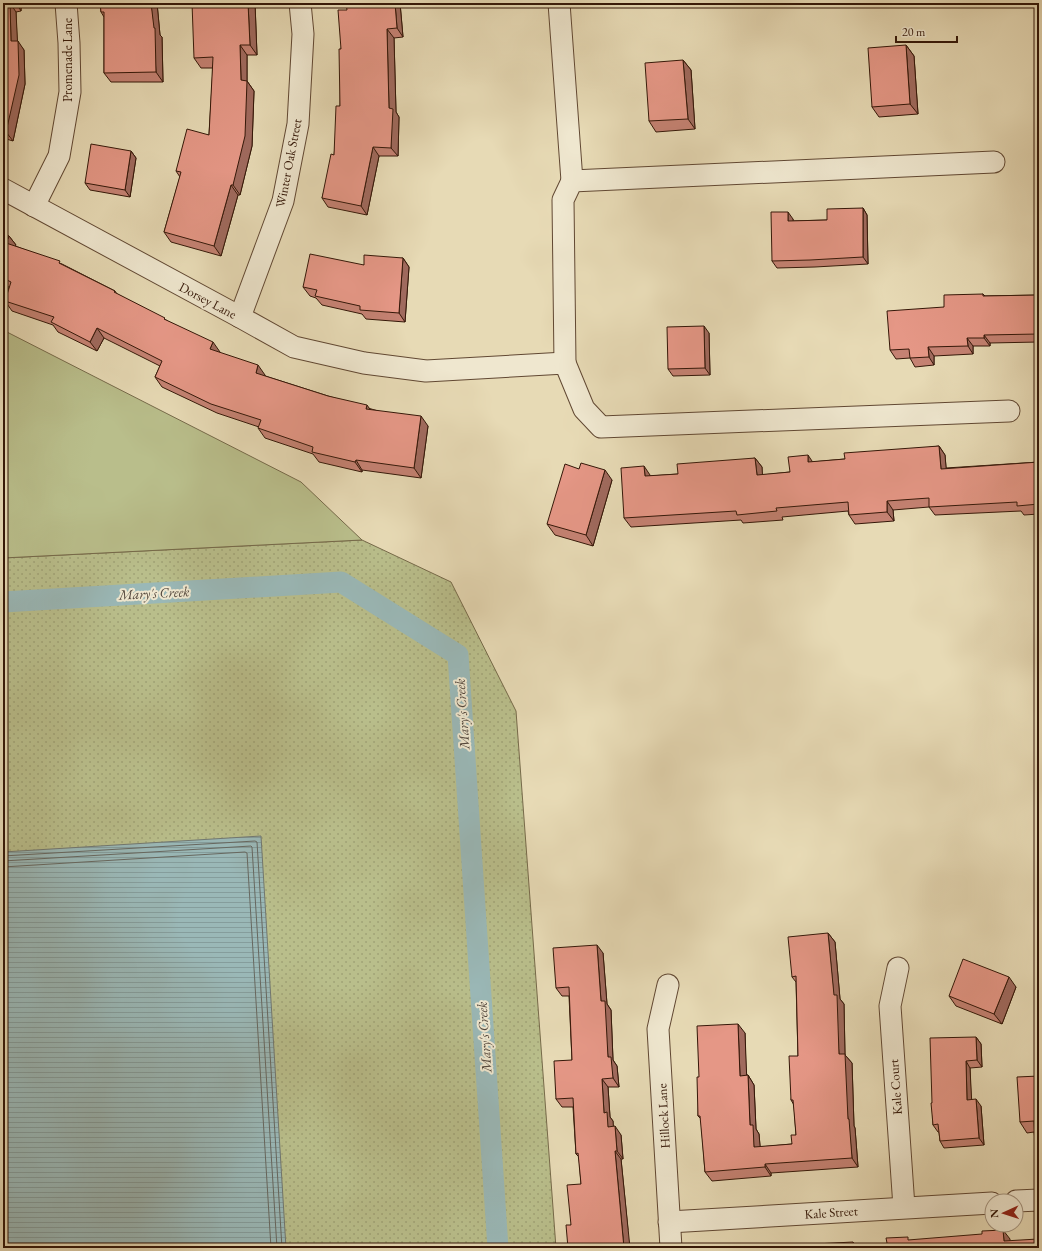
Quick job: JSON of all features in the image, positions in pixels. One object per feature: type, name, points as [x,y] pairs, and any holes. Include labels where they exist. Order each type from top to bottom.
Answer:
[{"type":"street","name":"Promenade Lane","points":[[34,206],[59,156],[69,100],[69,44],[66,3]]},
{"type":"street","name":"Winter Oak Street","points":[[240,317],[283,201],[298,124],[303,34],[300,3]]},
{"type":"street","points":[[559,3],[572,181],[563,200],[565,363],[584,409],[600,427],[1009,411]]},
{"type":"street","points":[[572,181],[994,162]]},
{"type":"street","name":"Dorsey Lane","points":[[3,189],[294,347],[364,363],[426,371],[565,363]]},
{"type":"street","name":"Kale Court","points":[[898,968],[890,1006],[904,1208]]},
{"type":"street","name":"Hillock Lane","points":[[668,985],[658,1029],[671,1248]]},
{"type":"street","points":[[1024,1201],[1039,1200]]},
{"type":"street","name":"Kale Street","points":[[669,1222],[984,1203]]},
{"type":"green space","points":[[3,330],[301,482],[362,540],[3,558]]},
{"type":"green space","points":[[362,540],[451,582],[516,711],[556,1248],[3,1248],[3,558]]},
{"type":"water","points":[[261,836],[286,1248],[3,1248],[3,852]]},
{"type":"building","points":[[3,3],[10,3],[11,41],[18,41],[19,75],[6,132],[3,131]]},
{"type":"building","points":[[100,3],[151,3],[155,28],[156,72],[104,73],[104,12],[101,12]]},
{"type":"building","points":[[192,3],[248,3],[250,45],[240,45],[241,80],[247,81],[245,136],[233,185],[231,185],[214,246],[164,232],[181,172],[176,171],[187,129],[209,135],[213,57],[194,58]]},
{"type":"building","points":[[346,3],[395,3],[397,28],[387,29],[389,108],[393,109],[391,148],[373,147],[361,206],[322,198],[331,154],[334,155],[336,106],[340,106],[339,49],[341,49],[338,10],[347,10]]},
{"type":"building","points":[[906,45],[910,104],[872,107],[868,48]]},
{"type":"building","points":[[683,60],[688,119],[649,121],[645,63]]},
{"type":"building","points":[[91,144],[131,151],[125,190],[85,183]]},
{"type":"building","points":[[863,208],[863,257],[772,261],[771,212],[788,212],[788,221],[827,220],[827,209]]},
{"type":"building","points":[[3,233],[9,236],[6,243],[60,261],[59,263],[115,291],[114,292],[165,318],[164,319],[213,342],[210,349],[258,365],[256,373],[328,396],[367,405],[366,409],[421,416],[414,468],[356,460],[355,462],[312,452],[313,447],[258,428],[261,420],[211,404],[155,377],[162,361],[97,328],[90,342],[51,322],[54,317],[5,301],[11,282],[3,278]]},
{"type":"building","points":[[310,254],[364,265],[364,255],[403,258],[399,313],[360,310],[360,306],[315,296],[317,290],[303,287]]},
{"type":"building","points":[[983,294],[983,296],[1039,295],[1039,334],[984,335],[984,338],[967,338],[968,346],[928,347],[929,357],[910,358],[909,349],[890,350],[887,311],[944,307],[944,295]]},
{"type":"building","points":[[704,326],[705,368],[668,369],[667,327]]},
{"type":"building","points":[[939,446],[941,469],[1039,462],[1039,504],[1017,506],[1017,502],[929,507],[929,498],[887,501],[887,512],[849,515],[848,502],[776,508],[777,511],[737,515],[736,511],[624,518],[621,468],[644,466],[645,476],[678,474],[677,464],[755,458],[757,475],[790,472],[788,457],[808,455],[808,462],[845,459],[844,453]]},
{"type":"building","points":[[581,463],[605,470],[586,535],[547,524],[565,464],[579,469]]},
{"type":"building","points":[[828,933],[834,995],[837,995],[839,1054],[845,1054],[848,1119],[852,1158],[765,1164],[765,1167],[705,1172],[700,1116],[698,1116],[697,1077],[699,1077],[697,1026],[738,1024],[740,1076],[748,1075],[750,1125],[753,1125],[754,1147],[792,1144],[791,1135],[796,1135],[793,1100],[791,1100],[789,1056],[798,1056],[796,976],[792,977],[788,937]]},
{"type":"building","points":[[597,945],[601,1001],[605,1001],[608,1057],[611,1057],[613,1078],[602,1079],[604,1113],[607,1112],[608,1127],[615,1126],[617,1151],[615,1151],[624,1248],[568,1248],[566,1225],[571,1225],[567,1185],[581,1184],[578,1153],[576,1154],[573,1098],[556,1099],[554,1061],[572,1060],[569,987],[556,988],[553,948]]},
{"type":"building","points":[[963,959],[1009,977],[994,1014],[949,996]]},
{"type":"building","points":[[976,1037],[977,1060],[966,1061],[967,1100],[976,1099],[979,1138],[940,1141],[938,1124],[933,1125],[931,1103],[930,1038]]},
{"type":"building","points":[[1039,1076],[1039,1139],[1035,1140],[1034,1121],[1020,1122],[1017,1077]]},
{"type":"building","points":[[1037,1227],[1039,1227],[1039,1248],[888,1248],[886,1238],[908,1237],[908,1240],[982,1234],[982,1231],[984,1231],[984,1233],[1003,1233],[1004,1241],[1038,1239]]},
{"type":"building","points":[[853,1242],[854,1248],[815,1248],[815,1244]]},
{"type":"building","points":[[779,1245],[779,1248],[759,1248],[759,1246]]},
{"type":"waterway","name":"Mary's Creek","points":[[3,602],[341,582],[458,655],[498,1248]]}]
